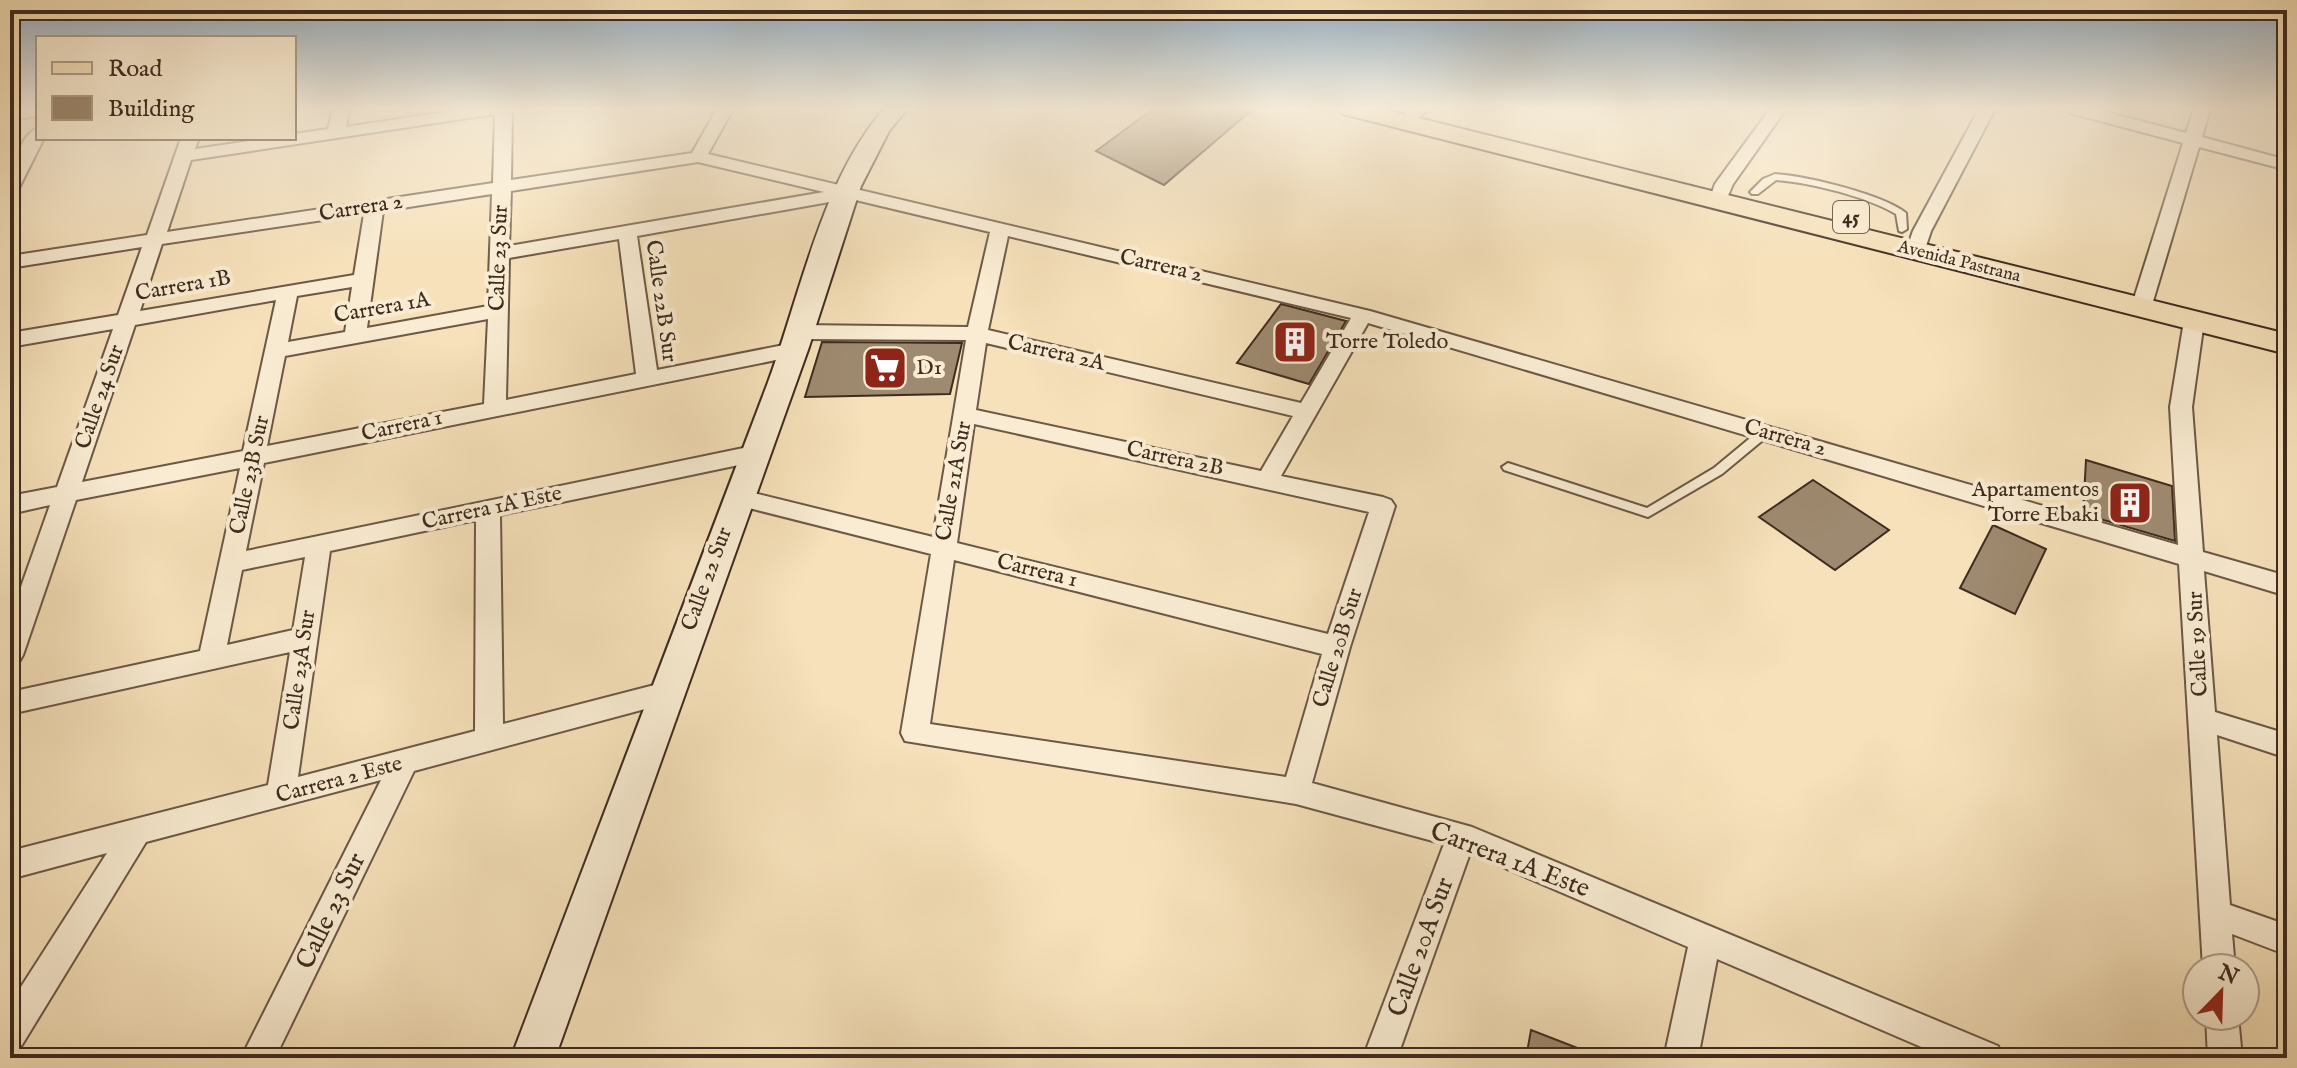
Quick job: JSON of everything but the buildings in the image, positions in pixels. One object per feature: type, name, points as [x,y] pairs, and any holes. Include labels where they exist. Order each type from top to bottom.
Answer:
[{"type":"main road","name":"Calle 22 Sur","points":[[533,1058],[737,497],[797,341],[847,194],[864,159]]},
{"type":"main road","name":"Avenida Pastrana","points":[[1593,159],[1913,238]]},
{"type":"main road","name":"Avenida Pastrana","points":[[1721,192],[1755,192],[2143,299],[2287,325]]},
{"type":"main road","name":"Avenida Pastrana","points":[[2143,299],[2194,321],[2287,344]]},
{"type":"street","points":[[10,188],[25,159]]},
{"type":"street","name":"Calle 24 Sur","points":[[10,655],[183,159]]},
{"type":"street","name":"Calle 23 Sur","points":[[495,407],[502,159]]},
{"type":"street","name":"Carrera 2","points":[[10,262],[686,159]]},
{"type":"street","name":"Carrera 2","points":[[705,159],[1363,315],[2287,586]]},
{"type":"street","points":[[1721,192],[1744,159]]},
{"type":"street","points":[[1913,238],[1958,159]]},
{"type":"street","points":[[2143,299],[2188,159]]},
{"type":"street","points":[[2264,159],[2287,165]]},
{"type":"street","points":[[499,254],[847,194]]},
{"type":"street","points":[[355,337],[374,206]]},
{"type":"street","name":"Calle 21A Sur","points":[[915,733],[977,334],[1000,230]]},
{"type":"street","name":"Calle 22B Sur","points":[[627,232],[647,377]]},
{"type":"street","name":"Carrera 1B","points":[[10,340],[363,279]]},
{"type":"street","name":"Calle 23B Sur","points":[[211,659],[288,292]]},
{"type":"street","name":"Carrera 1A","points":[[276,351],[497,311]]},
{"type":"street","points":[[1268,479],[1363,315]]},
{"type":"street","name":"Calle 19 Sur","points":[[2194,321],[2181,407],[2218,952]]},
{"type":"street","name":"Carrera 2A","points":[[797,341],[977,334],[1307,412]]},
{"type":"street","name":"Carrera 1","points":[[10,505],[647,377],[797,341]]},
{"type":"street","name":"Carrera 2B","points":[[965,415],[1383,506]]},
{"type":"street","name":"Carrera 1A Este","points":[[231,563],[753,454]]},
{"type":"street","name":"Carrera 1","points":[[737,497],[1337,647]]},
{"type":"street","name":"Calle 20B Sur","points":[[1296,791],[1337,647],[1383,506]]},
{"type":"street","points":[[488,509],[489,740]]},
{"type":"street","name":"Calle 23A Sur","points":[[281,795],[319,544]]},
{"type":"street","points":[[10,703],[305,638]]},
{"type":"street","name":"Carrera 2 Este","points":[[10,865],[666,693]]},
{"type":"street","points":[[2202,719],[2287,746]]},
{"type":"street","name":"Carrera 1A Este","points":[[915,733],[1296,791],[1462,836],[1975,1056]]},
{"type":"street","name":"Calle 23 Sur","points":[[258,1058],[404,763]]},
{"type":"street","points":[[10,1033],[136,833]]},
{"type":"street","name":"Calle 20A Sur","points":[[1380,1058],[1462,836]]},
{"type":"street","points":[[2216,914],[2287,940]]},
{"type":"street","points":[[1681,1058],[1705,940]]},
{"type":"street","points":[[2223,1032],[2225,1058]]},
{"type":"lane","points":[[1508,467],[1648,513],[1718,471],[1765,432]]},
{"type":"place","name":"Torre Toledo","points":[[1295,342]]},
{"type":"place","name":"D1","points":[[885,368]]},
{"type":"place","name":"Apartamentos Torre Ebaki","points":[[2130,503]]}]
